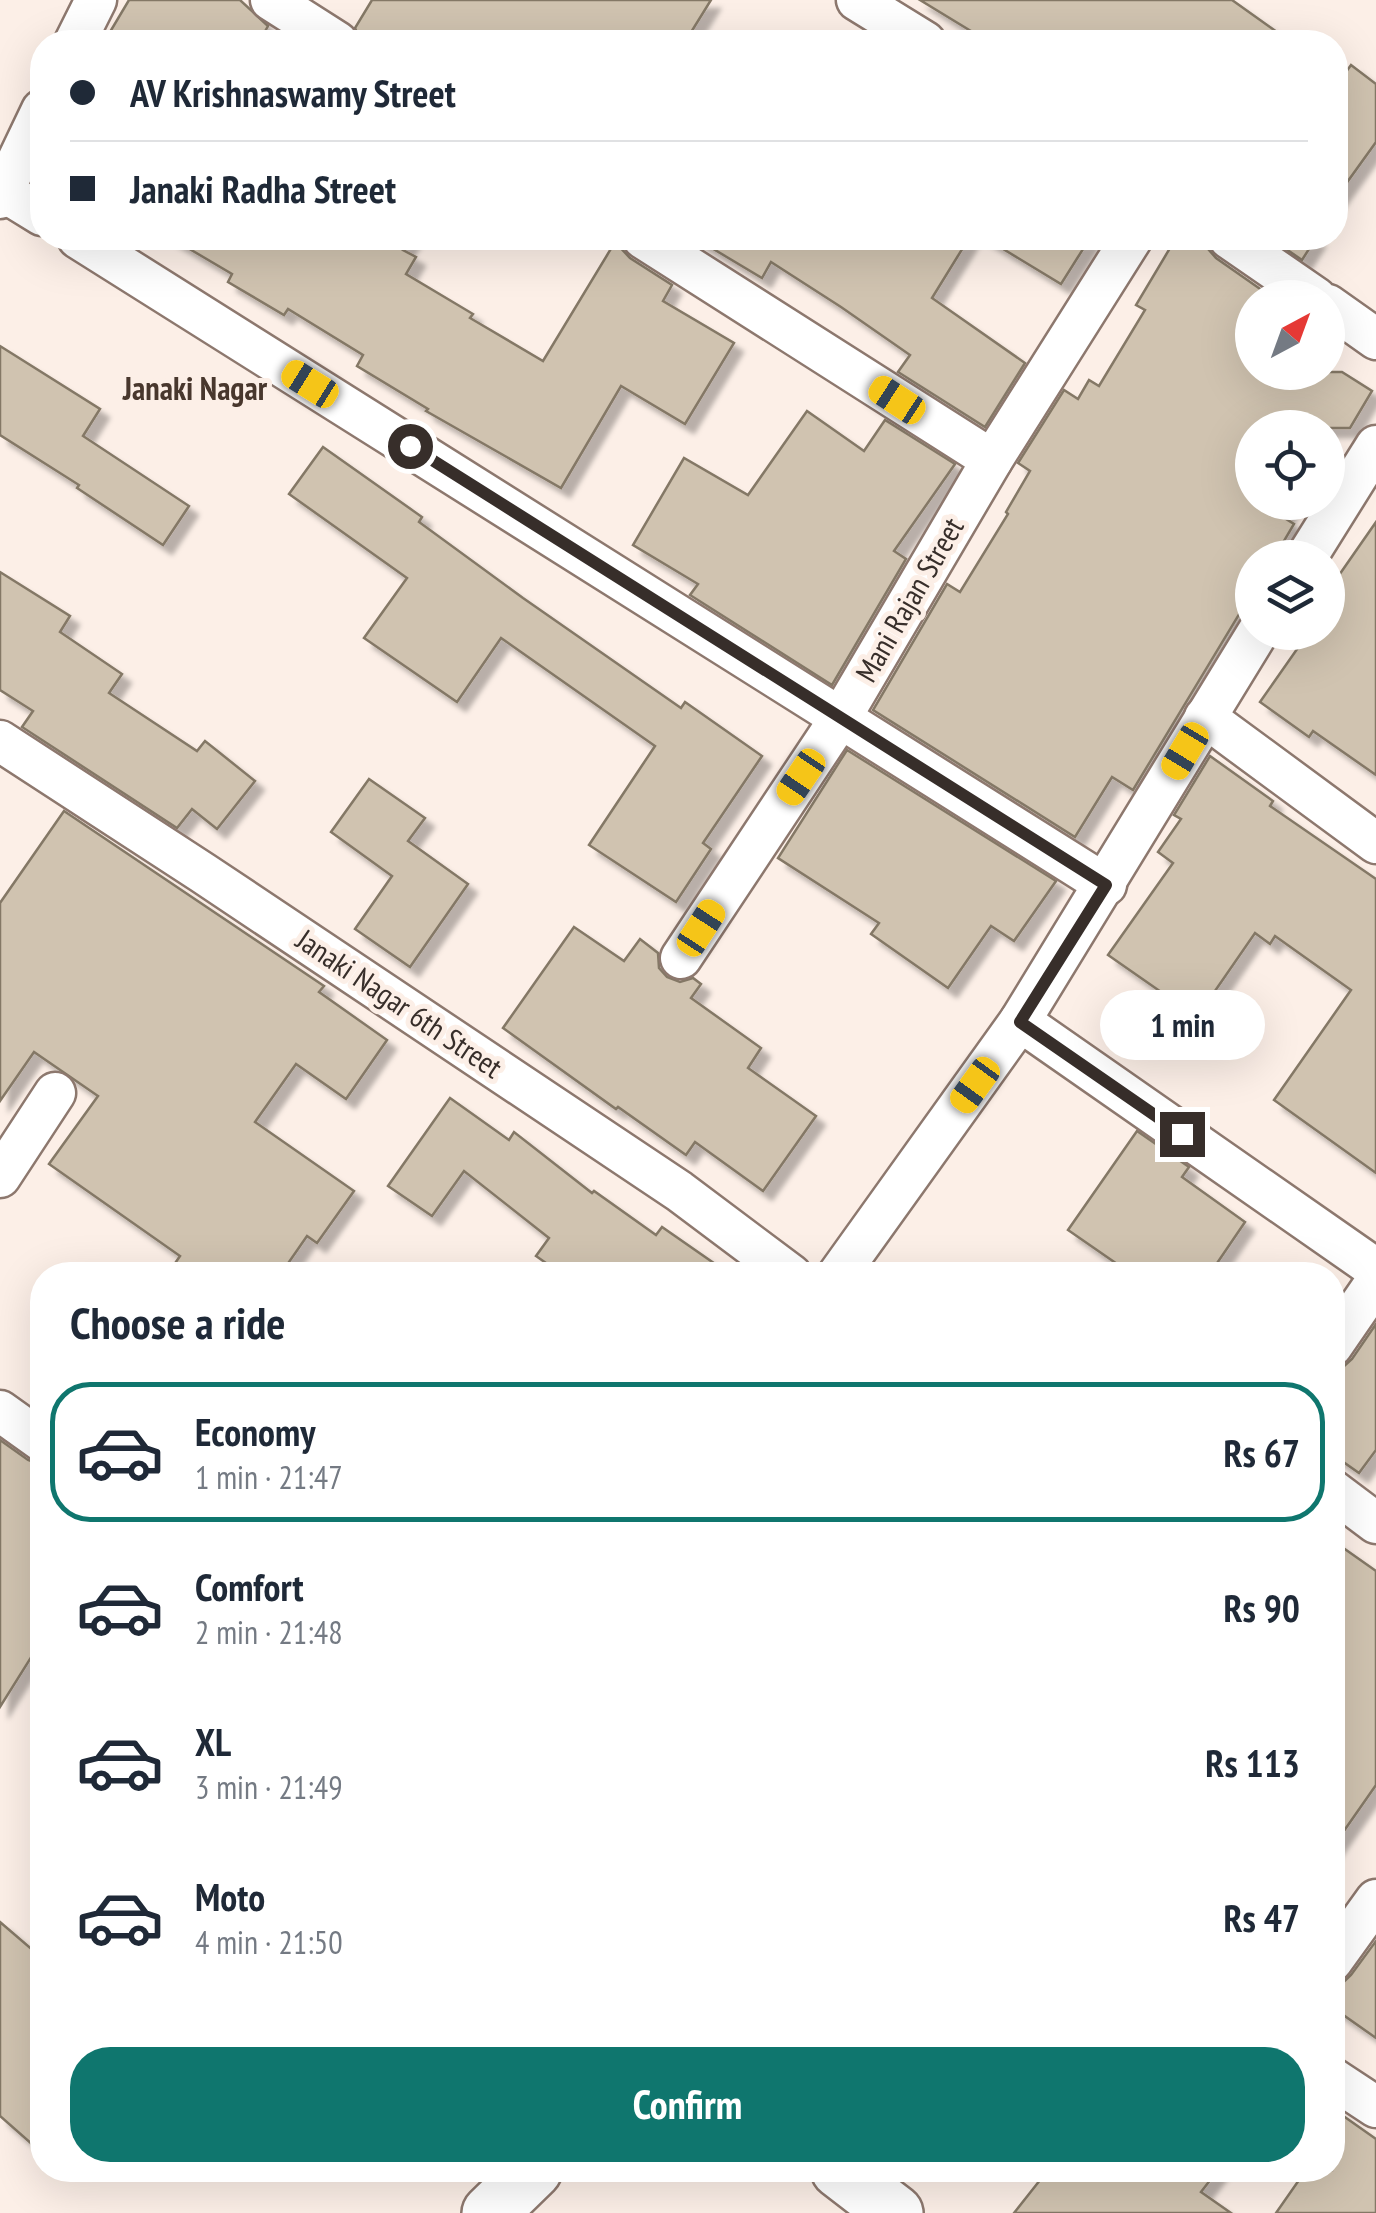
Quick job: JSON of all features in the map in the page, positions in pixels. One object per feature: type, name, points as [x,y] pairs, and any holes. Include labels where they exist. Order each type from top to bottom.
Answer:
[{"type":"main road","points":[[490,2213],[522,2182]]},
{"type":"main road","points":[[855,2182],[895,2213]]},
{"type":"street","points":[[82,30],[96,0]]},
{"type":"street","points":[[270,0],[318,30]]},
{"type":"street","points":[[857,0],[906,30]]},
{"type":"street","points":[[30,135],[2,194],[30,209]]},
{"type":"street","points":[[97,250],[1106,885]]},
{"type":"street","points":[[662,250],[992,460]]},
{"type":"street","name":"Mani Rajan Street","points":[[681,958],[841,717],[992,460],[1124,250]]},
{"type":"street","points":[[1246,250],[1290,280]]},
{"type":"street","points":[[1345,318],[1376,339]]},
{"type":"street","points":[[1318,540],[1374,453]]},
{"type":"street","points":[[847,1262],[1020,1022],[1247,650]]},
{"type":"street","points":[[1204,718],[1376,843]]},
{"type":"street","name":"Janaki Nagar 6th Street","points":[[0,742],[662,1180],[773,1262]]},
{"type":"street","points":[[1020,1022],[1376,1269]]},
{"type":"street","points":[[0,1177],[54,1093]]},
{"type":"street","points":[[1345,1327],[1376,1282]]},
{"type":"street","points":[[0,1412],[30,1432]]},
{"type":"street","points":[[1345,1500],[1376,1523]]},
{"type":"street","points":[[1345,1942],[1376,1900]]},
{"type":"street","points":[[1345,2087],[1376,2107]]},
{"type":"building","points":[[129,0],[240,0],[268,26],[266,30],[111,30]]},
{"type":"building","points":[[372,0],[711,0],[692,30],[355,28]]},
{"type":"building","points":[[920,0],[1232,0],[1274,30],[969,30]]},
{"type":"building","points":[[1351,65],[1376,84],[1376,142],[1348,181]]},
{"type":"building","points":[[191,250],[403,250],[416,257],[406,274],[543,361],[610,250],[622,250],[672,285],[663,301],[734,343],[685,424],[621,386],[561,488],[426,411],[357,366],[363,355],[288,309],[284,315],[228,282],[232,274]]},
{"type":"building","points":[[715,250],[962,250],[932,298],[1025,363],[985,427],[898,372],[910,355],[841,307],[771,262],[762,278]]},
{"type":"building","points":[[1005,250],[1082,250],[1061,284]]},
{"type":"building","points":[[1169,250],[1209,250],[1247,280],[1235,280],[1235,390],[1345,390],[1345,374],[1372,391],[1350,428],[1345,428],[1345,410],[1235,410],[1235,520],[1288,520],[1294,524],[1285,540],[1235,540],[1235,621],[1133,790],[1112,777],[1075,837],[873,710],[947,584],[960,592],[1008,514],[1030,471],[1018,463],[1064,390],[1078,399],[1089,380],[1099,386],[1145,310],[1136,305]]},
{"type":"building","points":[[1287,250],[1308,250],[1302,260]]},
{"type":"building","points":[[0,346],[100,409],[83,436],[189,506],[163,545],[0,435]]},
{"type":"building","points":[[807,411],[864,451],[885,420],[955,464],[894,551],[906,559],[832,685],[690,595],[698,584],[633,545],[684,458],[748,495]]},
{"type":"building","points":[[323,447],[422,517],[419,522],[523,598],[681,708],[685,702],[762,756],[703,843],[711,849],[676,902],[589,845],[655,746],[501,638],[457,702],[364,638],[407,578],[289,494]]},
{"type":"building","points":[[1376,522],[1376,775],[1313,731],[1309,737],[1260,702],[1296,650],[1345,650],[1345,567]]},
{"type":"building","points":[[0,572],[70,616],[60,632],[122,674],[109,693],[197,751],[205,741],[255,781],[217,829],[192,809],[177,828],[22,727],[33,711],[0,690]]},
{"type":"building","points":[[847,750],[1056,881],[1014,941],[991,926],[948,988],[871,934],[879,923],[778,858]]},
{"type":"building","points":[[1210,756],[1273,801],[1270,806],[1376,879],[1376,1173],[1274,1100],[1351,990],[1275,936],[1270,944],[1255,933],[1197,1017],[1108,955],[1173,863],[1158,852],[1181,819],[1174,815]]},
{"type":"building","points":[[369,779],[425,818],[408,841],[468,884],[410,967],[355,929],[392,876],[331,832]]},
{"type":"building","points":[[64,811],[324,986],[319,992],[387,1040],[346,1099],[296,1064],[255,1122],[354,1191],[317,1243],[307,1236],[289,1262],[176,1262],[180,1256],[49,1164],[98,1096],[34,1052],[0,1101],[0,903]]},
{"type":"building","points":[[574,927],[624,961],[640,939],[658,953],[659,968],[667,977],[680,982],[693,978],[701,984],[691,998],[761,1048],[748,1068],[816,1116],[763,1191],[695,1142],[686,1155],[503,1028]]},
{"type":"building","points":[[450,1098],[509,1140],[514,1132],[592,1193],[656,1235],[662,1227],[712,1262],[545,1262],[536,1256],[549,1238],[464,1171],[432,1216],[388,1186]]},
{"type":"building","points":[[1137,1131],[1189,1167],[1182,1177],[1245,1222],[1218,1262],[1114,1262],[1068,1230]]},
{"type":"building","points":[[1376,1324],[1376,1450],[1359,1473],[1345,1463],[1345,1365]]},
{"type":"building","points":[[0,1440],[30,1461],[30,1659],[0,1707]]},
{"type":"building","points":[[1345,1549],[1376,1571],[1376,1785],[1345,1829]]},
{"type":"building","points":[[0,1922],[30,1948],[30,2142],[0,2116]]},
{"type":"building","points":[[1376,1941],[1376,2038],[1345,2016],[1345,1981]]},
{"type":"building","points":[[1345,2117],[1376,2139],[1376,2213],[1276,2213],[1298,2182],[1345,2182]]},
{"type":"building","points":[[1039,2182],[1209,2182],[1201,2192],[1231,2213],[1014,2213]]},
{"type":"district","name":"Janaki Nagar","points":[[195,389]]},
{"type":"route","points":[[410,446],[1106,885],[1020,1022],[1182,1134]]}]
